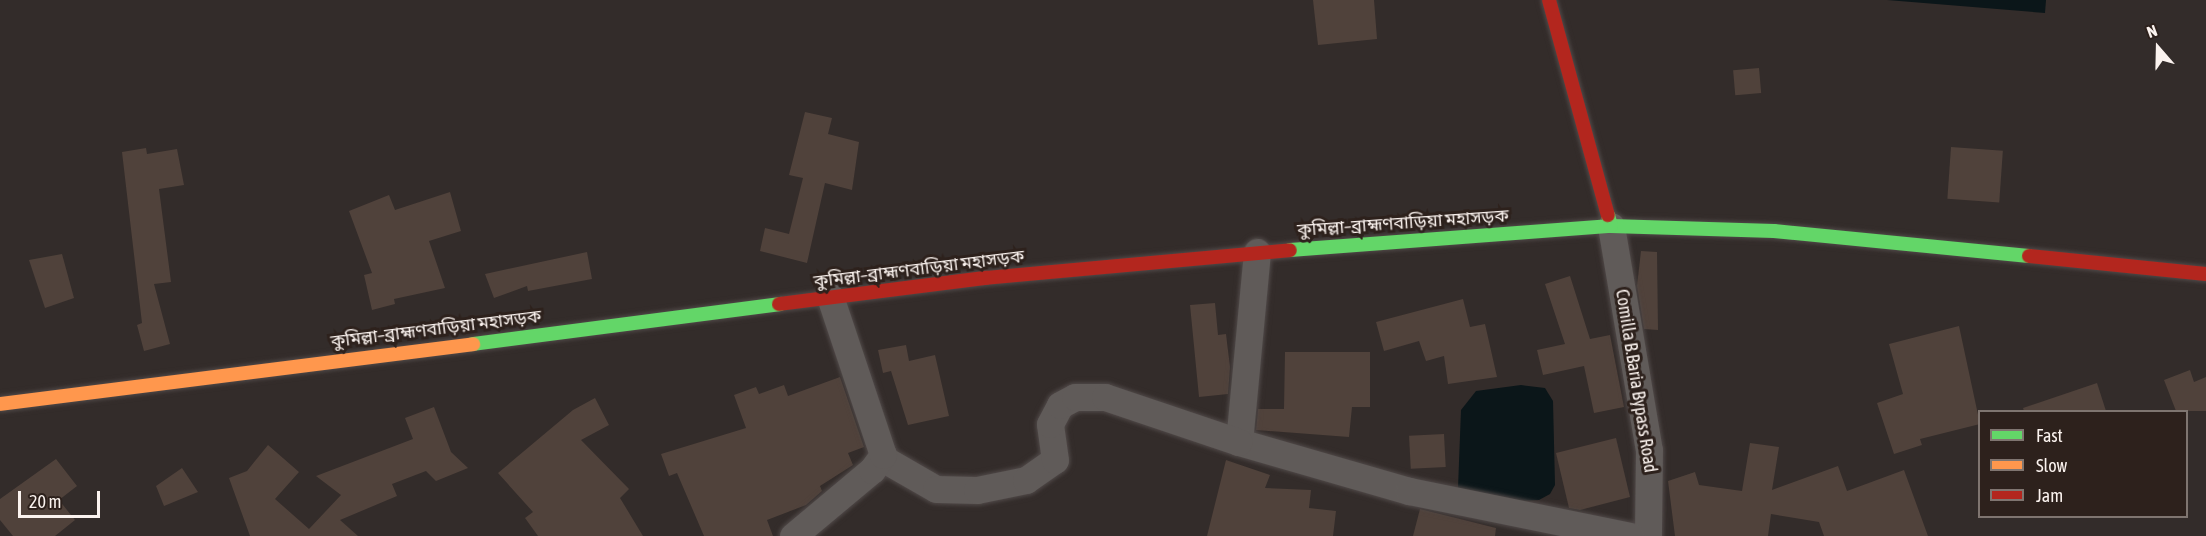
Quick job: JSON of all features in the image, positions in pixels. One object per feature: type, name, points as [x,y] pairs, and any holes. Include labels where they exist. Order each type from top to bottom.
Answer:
[{"type":"main road","points":[[1549,0],[1611,226]]},
{"type":"main road","name":"কুমিল্লা–ব্রাহ্মণবাড়িয়া মহাসড়ক","points":[[0,404],[830,297],[1257,252],[1611,226],[1774,231],[2206,274]]},
{"type":"street","name":"Comilla B.Baria Bypass Road","points":[[1611,226],[1649,450],[1648,536]]},
{"type":"street","points":[[1239,442],[1257,252]]},
{"type":"street","points":[[830,297],[882,458],[936,489],[977,490],[1026,480],[1055,460],[1050,424],[1060,405],[1075,397],[1106,397],[1239,442],[1409,491],[1630,536]]},
{"type":"street","points":[[793,536],[882,458]]},
{"type":"shaded area","points":[[1887,0],[2046,0],[2045,13]]},
{"type":"shaded area","points":[[1521,385],[1545,388],[1553,401],[1555,485],[1550,494],[1539,500],[1518,501],[1458,488],[1461,410],[1476,391]]},
{"type":"building","points":[[1313,0],[1374,0],[1377,39],[1318,45]]},
{"type":"building","points":[[1759,68],[1761,93],[1735,95],[1733,70]]},
{"type":"building","points":[[805,112],[832,118],[828,134],[859,142],[852,190],[825,183],[807,263],[760,251],[765,228],[789,234],[803,178],[789,175]]},
{"type":"building","points":[[1951,147],[2003,151],[1999,203],[1947,199]]},
{"type":"building","points":[[146,148],[147,154],[177,149],[184,185],[159,189],[171,282],[154,284],[170,344],[144,351],[137,325],[142,323],[122,152]]},
{"type":"building","points":[[450,192],[461,231],[429,241],[445,288],[394,299],[395,304],[372,310],[364,275],[372,273],[349,211],[389,195],[395,210]]},
{"type":"building","points":[[1641,251],[1657,252],[1658,330],[1644,329],[1637,286]]},
{"type":"building","points":[[587,252],[592,279],[528,291],[527,286],[494,298],[485,274]]},
{"type":"building","points":[[62,254],[74,298],[45,308],[29,260]]},
{"type":"building","points":[[1570,276],[1590,339],[1610,335],[1624,407],[1594,413],[1584,366],[1543,375],[1537,350],[1565,344],[1545,284]]},
{"type":"building","points":[[1463,299],[1470,327],[1485,324],[1497,377],[1448,384],[1444,356],[1426,361],[1419,341],[1384,351],[1376,322]]},
{"type":"building","points":[[1215,303],[1218,335],[1226,334],[1230,367],[1228,394],[1199,397],[1190,305]]},
{"type":"building","points":[[1959,326],[1978,415],[1978,424],[1920,439],[1922,445],[1894,454],[1877,403],[1903,394],[1889,344]]},
{"type":"building","points":[[906,345],[909,361],[935,355],[949,416],[908,425],[891,371],[883,373],[878,350]]},
{"type":"building","points":[[1285,352],[1370,352],[1370,407],[1352,407],[1349,437],[1256,430],[1258,409],[1284,409]]},
{"type":"building","points":[[2190,370],[2194,382],[2206,377],[2206,411],[2176,410],[2164,380]]},
{"type":"building","points":[[840,377],[864,447],[848,453],[853,465],[820,486],[822,491],[806,505],[767,520],[773,536],[704,536],[677,473],[669,476],[661,454],[746,428],[734,395],[756,387],[759,394],[784,385],[788,396]]},
{"type":"building","points":[[2097,383],[2106,410],[2024,410],[2023,408]]},
{"type":"building","points":[[595,398],[609,425],[581,440],[629,489],[620,498],[643,536],[538,536],[525,518],[533,512],[498,473],[573,410]]},
{"type":"building","points":[[434,407],[451,452],[468,468],[436,481],[426,471],[392,484],[397,496],[340,520],[358,536],[250,536],[229,478],[247,471],[268,445],[299,472],[275,499],[309,529],[341,495],[316,476],[413,439],[405,418]]},
{"type":"building","points":[[1444,434],[1446,467],[1411,469],[1409,436]]},
{"type":"building","points":[[1616,438],[1630,497],[1580,510],[1569,508],[1556,453]]},
{"type":"building","points":[[1750,443],[1779,447],[1772,490],[1838,466],[1847,491],[1904,470],[1928,536],[1824,536],[1819,522],[1771,514],[1768,536],[1675,536],[1668,481],[1695,472],[1699,485],[1742,491]]},
{"type":"building","points":[[56,459],[77,486],[59,500],[75,520],[55,536],[13,536],[0,520],[0,499]]},
{"type":"building","points":[[1226,460],[1270,475],[1265,488],[1311,490],[1309,508],[1336,511],[1333,536],[1207,536]]},
{"type":"building","points":[[182,468],[198,492],[164,506],[156,486]]},
{"type":"building","points":[[1420,509],[1496,528],[1495,536],[1413,536]]},
{"type":"traffic: fast","points":[[1290,250],[1611,226],[1608,215]]},
{"type":"traffic: fast","points":[[1611,226],[1774,231],[2029,256]]},
{"type":"traffic: fast","points":[[473,344],[779,304]]},
{"type":"traffic: slow","points":[[0,404],[473,344]]},
{"type":"traffic: jam","points":[[1549,0],[1608,215]]},
{"type":"traffic: jam","points":[[779,304],[985,278],[1290,250]]},
{"type":"traffic: jam","points":[[2029,256],[2206,274]]}]
